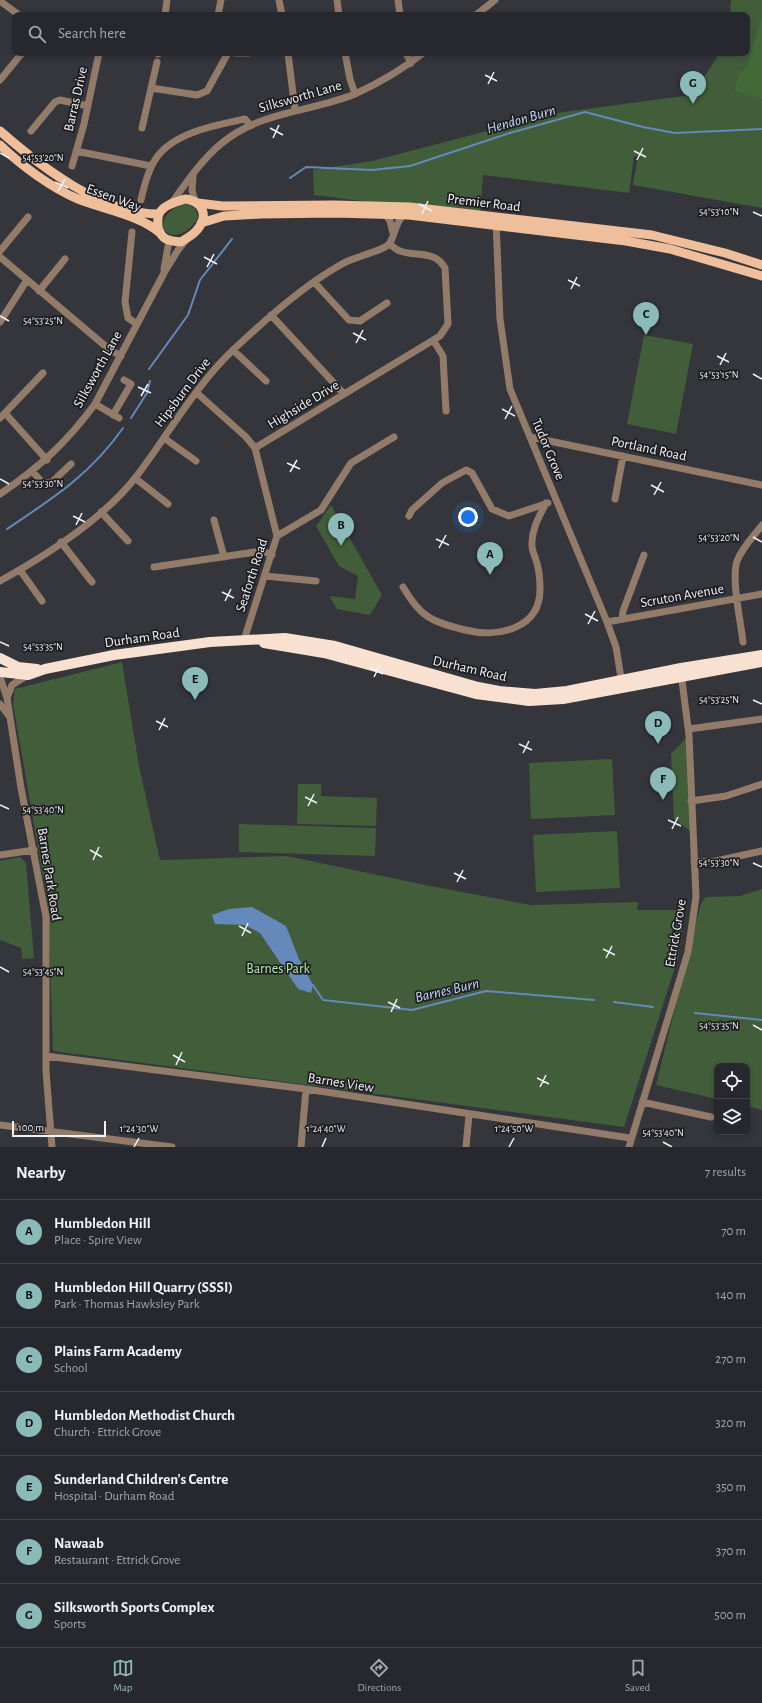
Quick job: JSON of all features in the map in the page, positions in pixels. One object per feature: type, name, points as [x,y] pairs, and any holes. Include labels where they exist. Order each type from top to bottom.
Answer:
[{"type":"highway","name":"Durham Road","points":[[0,672],[28,675],[45,669],[114,655],[210,642],[244,640],[324,653],[451,688],[501,698],[529,701],[563,699],[622,684],[762,655]]},
{"type":"highway","name":"Durham Road","points":[[0,658],[18,667],[45,669]]},
{"type":"highway","name":"Durham Road","points":[[681,672],[762,662]]},
{"type":"main road","name":"Essen Way","points":[[0,131],[36,160],[75,187],[101,199],[143,214],[159,214]]},
{"type":"main road","name":"Essen Way","points":[[0,145],[38,176],[76,198],[146,223],[160,233]]},
{"type":"main road","name":"Premier Road","points":[[159,214],[171,204],[185,199],[222,206],[334,204],[410,207],[495,222],[670,249],[762,276]]},
{"type":"main road","points":[[159,214],[158,221],[160,233],[163,238],[169,241],[181,242],[191,236],[202,223],[202,210],[196,202]]},
{"type":"main road","name":"Premier Road","points":[[202,223],[224,216],[261,214],[334,213],[403,215],[652,236],[725,253],[762,265]]},
{"type":"street","points":[[165,12],[167,0]]},
{"type":"street","points":[[219,12],[221,0]]},
{"type":"street","points":[[279,0],[281,12]]},
{"type":"street","points":[[337,0],[339,12]]},
{"type":"street","points":[[398,0],[400,12]]},
{"type":"street","points":[[480,12],[495,0]]},
{"type":"street","points":[[0,1],[15,12]]},
{"type":"street","points":[[0,80],[20,56]]},
{"type":"street","name":"Barras Drive","points":[[72,166],[88,106],[98,56]]},
{"type":"street","points":[[142,128],[158,56]]},
{"type":"street","points":[[151,88],[197,95],[207,91],[226,56]]},
{"type":"street","points":[[288,56],[295,110]]},
{"type":"street","points":[[346,56],[350,79],[355,94]]},
{"type":"street","points":[[408,56],[411,63]]},
{"type":"street","name":"Silksworth Lane","points":[[171,204],[193,175],[222,143],[250,125],[295,110],[355,94],[411,63],[419,56]]},
{"type":"street","points":[[31,131],[55,102],[60,100],[88,106]]},
{"type":"street","points":[[141,200],[156,157],[172,142],[212,126],[245,119],[250,125]]},
{"type":"street","name":"Barras Drive","points":[[76,151],[152,166]]},
{"type":"street","points":[[193,175],[192,191],[196,202]]},
{"type":"street","points":[[386,215],[390,221],[393,233]]},
{"type":"street","points":[[389,244],[398,222],[403,215]]},
{"type":"street","points":[[0,251],[28,217]]},
{"type":"street","name":"Tudor Grove","points":[[495,222],[500,319],[510,389],[607,622],[616,647],[622,684]]},
{"type":"street","points":[[132,232],[125,302],[128,318],[137,324]]},
{"type":"street","name":"Silksworth Lane","points":[[0,494],[47,460],[77,427],[95,404],[164,273],[178,250],[191,236]]},
{"type":"street","name":"Silksworth Lane","points":[[164,273],[169,241]]},
{"type":"street","name":"Hipsburn Drive","points":[[0,581],[20,570],[102,512],[135,478],[196,393],[233,350],[272,315],[342,264],[358,256],[385,248],[389,244]]},
{"type":"street","name":"Highside Drive","points":[[255,448],[440,336],[448,324],[445,268],[441,262],[434,256],[399,251],[389,244]]},
{"type":"street","points":[[0,257],[110,350],[121,356]]},
{"type":"street","points":[[39,290],[65,259]]},
{"type":"street","points":[[0,322],[27,280]]},
{"type":"street","points":[[315,283],[344,316],[355,322],[360,321],[387,303]]},
{"type":"street","points":[[272,315],[344,394]]},
{"type":"street","points":[[433,340],[443,356],[446,411]]},
{"type":"street","points":[[233,350],[266,381]]},
{"type":"street","points":[[43,373],[3,416],[47,460]]},
{"type":"street","points":[[95,404],[116,416],[131,384],[124,380]]},
{"type":"street","points":[[196,393],[246,437],[255,448]]},
{"type":"street","points":[[277,536],[321,510],[350,463],[394,437]]},
{"type":"street","name":"Portland Road","points":[[530,437],[762,486]]},
{"type":"street","points":[[164,438],[196,461]]},
{"type":"street","name":"Seaforth Road","points":[[244,640],[277,536],[255,448]]},
{"type":"street","points":[[615,499],[623,456]]},
{"type":"street","points":[[32,471],[42,482],[51,483],[71,464]]},
{"type":"street","points":[[409,516],[412,510],[442,483],[466,470],[472,473],[492,509],[509,516],[556,500]]},
{"type":"street","points":[[135,478],[168,504]]},
{"type":"street","points":[[403,587],[412,603],[421,613],[435,621],[472,632],[492,633],[513,630],[532,615],[537,603],[540,590],[539,574],[532,548],[532,536],[536,522],[546,503]]},
{"type":"street","points":[[102,512],[128,541]]},
{"type":"street","points":[[214,520],[224,557]]},
{"type":"street","points":[[743,642],[735,576],[737,562],[744,548],[762,526]]},
{"type":"street","points":[[61,542],[92,582]]},
{"type":"street","points":[[154,567],[262,551],[272,555]]},
{"type":"street","points":[[622,619],[623,611],[644,555]]},
{"type":"street","points":[[20,570],[42,601]]},
{"type":"street","points":[[265,576],[316,581]]},
{"type":"street","name":"Scruton Avenue","points":[[607,622],[762,594]]},
{"type":"street","name":"Ettrick Grove","points":[[629,1147],[630,1138],[688,952],[696,896],[689,730],[681,672]]},
{"type":"street","points":[[7,698],[12,685],[28,675]]},
{"type":"street","name":"Barnes Park Road","points":[[0,677],[7,698],[21,788],[46,917],[46,1056],[52,1147]]},
{"type":"street","name":"Barnes Park Road","points":[[0,704],[10,718]]},
{"type":"street","points":[[689,730],[762,719]]},
{"type":"street","points":[[691,801],[726,796],[762,784]]},
{"type":"street","points":[[0,855],[34,850]]},
{"type":"street","points":[[694,862],[716,861],[762,850]]},
{"type":"street","name":"Barnes View","points":[[46,1056],[306,1089],[469,1115],[630,1138]]},
{"type":"street","points":[[301,1147],[306,1089]]},
{"type":"street","points":[[642,1102],[711,1117]]},
{"type":"street","points":[[466,1147],[469,1115]]},
{"type":"street","points":[[0,1125],[51,1132],[111,1144],[172,1147]]},
{"type":"green space","points":[[731,0],[762,0],[762,208],[633,185],[637,162],[641,157],[634,156],[629,193],[483,175],[480,216],[314,195],[313,170],[372,161],[556,113],[692,95],[718,56],[750,56],[750,12],[730,12]]},
{"type":"green space","points":[[762,16],[762,99],[734,91],[739,74],[747,65]]},
{"type":"green space","points":[[186,204],[192,206],[198,215],[198,218],[191,227],[178,235],[173,235],[163,230],[164,220],[169,212],[176,207]]},
{"type":"green space","points":[[644,335],[693,344],[676,434],[627,424]]},
{"type":"green space","points":[[331,505],[382,595],[370,615],[337,609],[329,596],[355,599],[358,576],[339,566],[316,526]]},
{"type":"green space","name":"Barnes Park","points":[[122,662],[139,766],[160,860],[287,856],[430,886],[531,905],[638,902],[637,910],[677,910],[683,926],[678,958],[624,1127],[53,1051],[48,905],[13,704],[15,689]]},
{"type":"green space","points":[[689,735],[693,833],[674,819],[671,754]]},
{"type":"green space","points":[[612,759],[615,815],[531,819],[529,763]]},
{"type":"green space","points":[[298,784],[321,784],[321,796],[377,798],[376,826],[297,824]]},
{"type":"green space","points":[[239,824],[376,828],[375,856],[239,852]]},
{"type":"green space","points":[[617,831],[620,888],[536,892],[533,835]]},
{"type":"green space","points":[[20,857],[26,863],[34,958],[22,959],[21,948],[0,940],[0,861]]},
{"type":"green space","points":[[762,889],[762,1110],[750,1107],[750,1063],[714,1063],[714,1098],[656,1085],[701,903],[706,897],[740,896]]},
{"type":"water","points":[[252,907],[286,926],[299,959],[313,985],[311,993],[298,989],[260,933],[245,925],[215,924],[212,915],[229,909]]},
{"type":"waterway","name":"Hendon Burn","points":[[290,178],[306,167],[372,170],[410,166],[510,133],[585,112],[643,127],[675,133],[762,129]]},
{"type":"waterway","name":"Hendon Burn","points":[[149,369],[188,315],[200,280],[232,239]]},
{"type":"waterway","name":"Hendon Burn","points":[[131,418],[147,393],[150,381]]},
{"type":"waterway","name":"Hendon Burn","points":[[7,529],[55,496],[84,472],[98,459],[123,428]]},
{"type":"waterway","name":"Barnes Burn","points":[[313,985],[323,1000],[412,1010],[486,991],[594,1000]]},
{"type":"waterway","name":"Barnes Burn","points":[[614,1002],[653,1007]]},
{"type":"waterway","points":[[695,1013],[762,1020]]},
{"type":"place","name":"Silksworth Sports Complex","points":[[693,104]]},
{"type":"place","name":"Plains Farm Academy","points":[[646,335]]},
{"type":"place","name":"Humbledon Hill Quarry (SSSI)","points":[[341,546]]},
{"type":"place","name":"Humbledon Hill","points":[[490,575]]},
{"type":"place","name":"Sunderland Children's Centre","points":[[195,700]]},
{"type":"place","name":"Humbledon Methodist Church","points":[[658,744]]},
{"type":"place","name":"Nawaab","points":[[663,800]]}]
